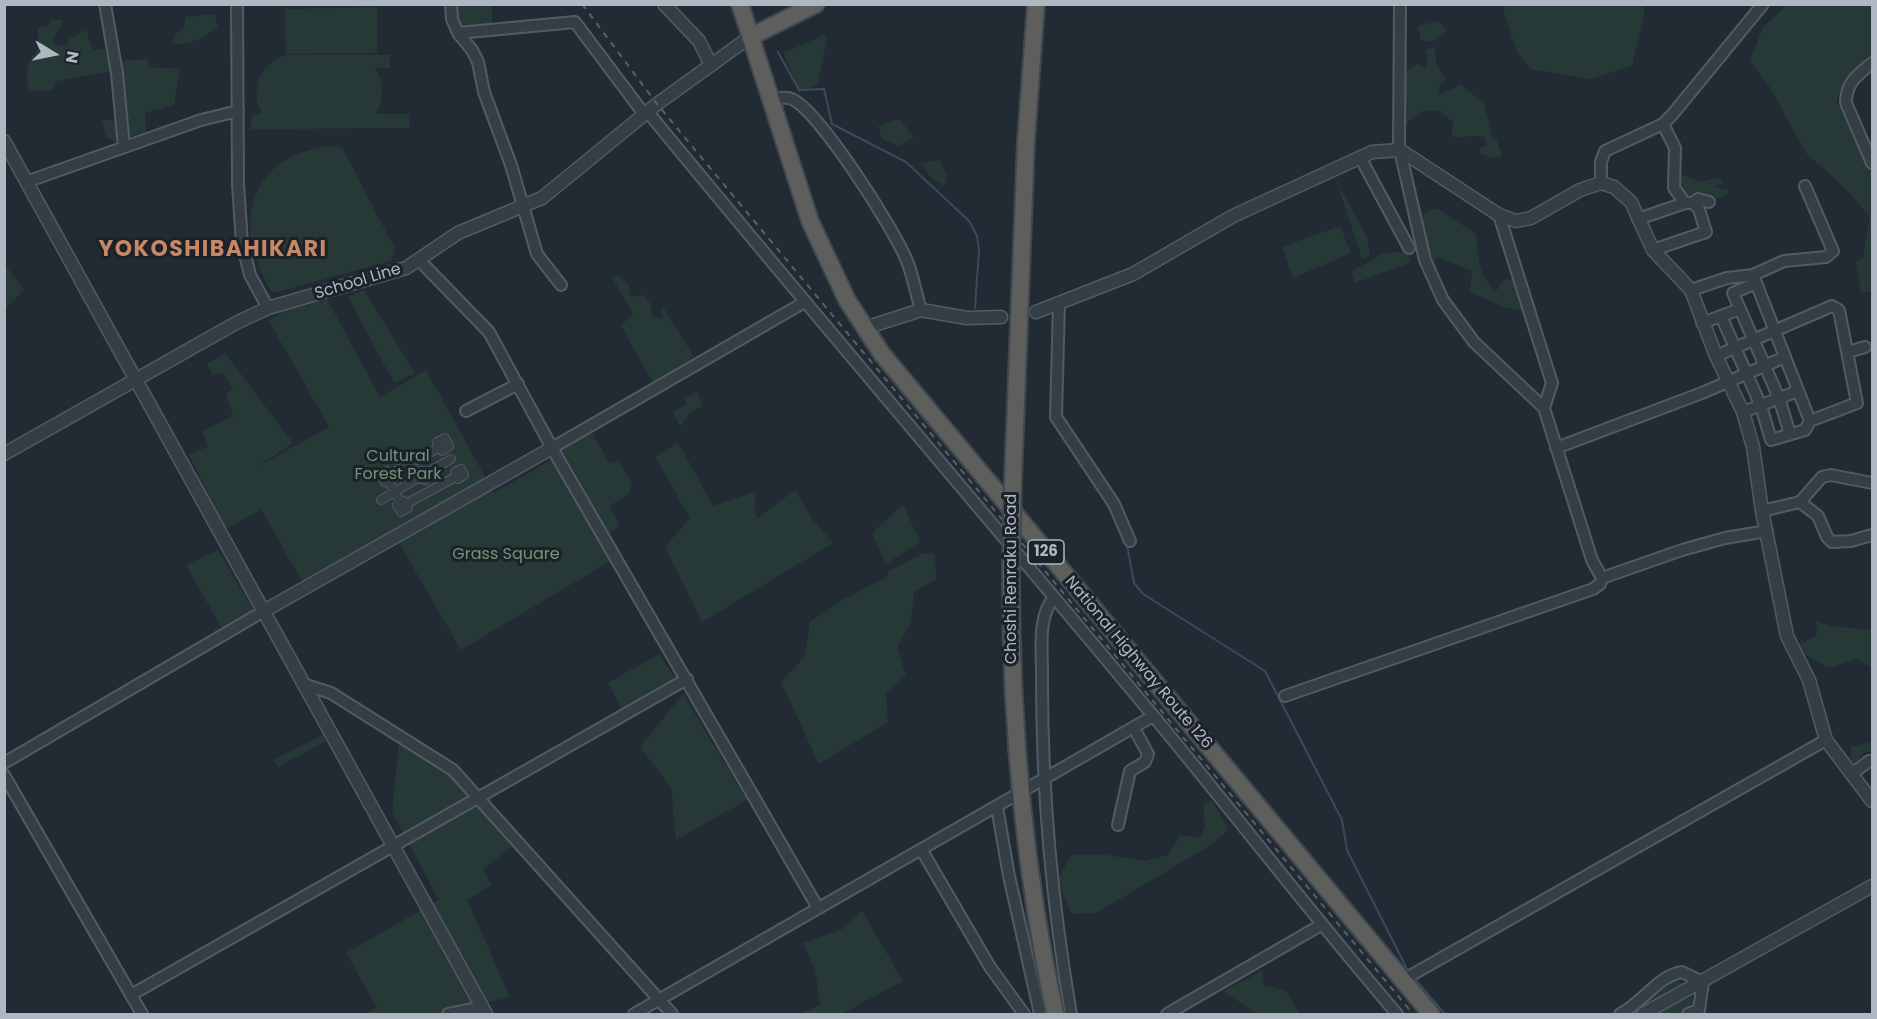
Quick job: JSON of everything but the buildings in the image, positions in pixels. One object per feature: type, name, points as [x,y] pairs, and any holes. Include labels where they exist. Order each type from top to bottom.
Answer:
[{"type":"highway","name":"National Highway Route 126","points":[[740,4],[769,101],[810,221],[847,300],[882,354],[1408,977],[1431,1014]]},
{"type":"highway","points":[[750,37],[816,4]]},
{"type":"highway","name":"126","points":[[1026,4],[1026,141]]},
{"type":"highway","name":"126","points":[[1026,141],[1036,4]]},
{"type":"highway","name":"Choshi Renraku Road","points":[[1026,141],[1013,479],[1012,670],[1023,815],[1042,946],[1056,1014]]},
{"type":"street","points":[[105,4],[117,73],[124,147]]},
{"type":"street","points":[[237,4],[242,243],[250,275],[268,308]]},
{"type":"street","points":[[451,4],[452,19],[458,33],[472,50],[478,62],[484,92],[537,254],[561,285]]},
{"type":"street","points":[[664,4],[699,41],[711,65]]},
{"type":"street","points":[[1285,696],[1593,589],[1600,584],[1602,578],[1592,560],[1544,408],[1490,359],[1443,300],[1425,260],[1400,150],[1400,4]]},
{"type":"street","points":[[1601,183],[1601,162],[1605,151],[1663,124],[1710,71],[1760,5]]},
{"type":"street","points":[[458,33],[575,22],[646,113],[803,303],[1054,597],[1321,925],[1397,1014]]},
{"type":"street","name":"School Line","points":[[4,454],[195,344],[268,308],[384,276],[420,261],[459,232],[549,194],[646,113],[750,37]]},
{"type":"street","points":[[1872,63],[1850,82],[1846,93],[1846,103],[1872,163]]},
{"type":"street","points":[[769,101],[789,98],[799,104],[830,138],[881,212],[896,239],[907,261],[921,310]]},
{"type":"street","points":[[26,182],[201,120],[238,111]]},
{"type":"street","points":[[1653,250],[1706,232],[1700,209],[1689,203],[1674,188],[1675,148],[1663,124]]},
{"type":"street","points":[[4,141],[9,161],[26,182],[136,378],[484,1011],[448,1014]]},
{"type":"street","points":[[1036,312],[1133,274],[1233,216],[1372,152],[1400,150],[1499,215],[1516,221],[1531,218],[1580,190],[1601,183],[1623,194],[1631,202],[1653,250],[1691,290],[1716,356],[1743,411],[1753,447],[1762,511],[1787,636],[1809,680],[1826,740],[1872,801]]},
{"type":"street","points":[[1360,157],[1409,248]]},
{"type":"street","points":[[1790,434],[1779,398],[1733,293],[1784,261],[1826,257],[1833,251],[1805,186]]},
{"type":"street","points":[[1638,219],[1698,199],[1709,202]]},
{"type":"street","points":[[1499,215],[1552,383],[1544,408]]},
{"type":"street","points":[[1820,242],[1824,228]]},
{"type":"street","points":[[420,261],[489,332],[552,448],[818,908]]},
{"type":"street","points":[[1691,290],[1727,278],[1755,279]]},
{"type":"street","points":[[1755,279],[1810,422]]},
{"type":"street","points":[[4,763],[264,611],[803,303]]},
{"type":"street","points":[[1059,303],[1056,417],[1114,504],[1130,541]]},
{"type":"street","points":[[1716,356],[1736,348],[1753,341],[1832,306],[1839,310],[1857,403],[1810,422],[1805,430],[1771,440],[1761,406],[1736,348],[1721,316]]},
{"type":"street","points":[[1702,323],[1740,309]]},
{"type":"street","points":[[865,328],[921,310],[967,318],[1001,317]]},
{"type":"street","points":[[1848,352],[1865,347]]},
{"type":"street","points":[[1557,448],[1729,382],[1785,357]]},
{"type":"street","points":[[466,411],[519,384]]},
{"type":"street","points":[[1743,411],[1798,391]]},
{"type":"street","points":[[443,447],[452,459],[457,473],[432,492],[404,503],[394,492],[386,473],[443,447]]},
{"type":"street","points":[[414,459],[432,492]]},
{"type":"street","points":[[381,500],[452,459]]},
{"type":"street","points":[[1762,511],[1800,502],[1822,477],[1831,475],[1872,483]]},
{"type":"street","points":[[1800,502],[1818,516],[1827,537],[1832,542],[1851,542],[1872,535]]},
{"type":"street","points":[[1602,578],[1682,550],[1725,538],[1767,531]]},
{"type":"street","points":[[1851,542],[1857,552]]},
{"type":"street","points":[[1054,597],[1045,612],[1043,640],[1043,779],[1059,940],[1071,1014]]},
{"type":"street","points":[[131,995],[687,679]]},
{"type":"street","points":[[303,684],[331,693],[436,757],[453,770],[480,797],[672,1014]]},
{"type":"street","points":[[1028,788],[1153,716]]},
{"type":"street","points":[[1118,825],[1130,771],[1145,762],[1148,753],[1134,728]]},
{"type":"street","points":[[1408,977],[1826,740]]},
{"type":"street","points":[[1852,774],[1869,761]]},
{"type":"street","points":[[4,775],[142,1014]]},
{"type":"street","points":[[634,1014],[1014,796]]},
{"type":"street","points":[[997,807],[1009,876],[1040,1014]]},
{"type":"street","points":[[921,849],[990,967],[1024,1014]]},
{"type":"street","points":[[1643,1014],[1704,982],[1872,886]]},
{"type":"street","points":[[1167,1014],[1321,925]]},
{"type":"street","points":[[1620,1014],[1637,1005],[1663,979],[1672,974],[1682,972],[1704,982]]},
{"type":"street","points":[[1688,1014],[1698,1010],[1704,982]]},
{"type":"green space","points":[[456,5],[492,5],[492,27],[464,31],[457,17]]},
{"type":"green space","points":[[1502,5],[1640,5],[1645,10],[1632,66],[1591,79],[1530,69],[1516,50]]},
{"type":"green space","points":[[1787,5],[1872,5],[1872,55],[1866,57],[1836,100],[1872,175],[1872,291],[1861,293],[1856,262],[1863,258],[1870,217],[1845,188],[1806,153],[1769,86],[1750,61],[1763,27]]},
{"type":"green space","points":[[377,7],[377,53],[286,54],[285,9]]},
{"type":"green space","points":[[214,14],[218,27],[196,40],[172,44],[177,33],[185,27],[185,17]]},
{"type":"green space","points":[[51,19],[64,20],[53,39],[57,46],[68,44],[68,39],[86,30],[93,50],[105,49],[112,71],[57,81],[53,90],[29,92],[28,69],[38,49],[38,28],[49,25]]},
{"type":"green space","points":[[1438,21],[1448,30],[1433,41],[1421,41],[1418,26]]},
{"type":"green space","points":[[824,35],[827,41],[817,84],[799,93],[784,53]]},
{"type":"green space","points":[[1435,47],[1436,64],[1446,80],[1440,85],[1438,96],[1461,84],[1484,104],[1492,138],[1497,141],[1502,156],[1493,158],[1481,154],[1479,149],[1487,144],[1484,136],[1452,137],[1453,122],[1440,111],[1421,111],[1406,124],[1403,72],[1419,64],[1425,68],[1428,63],[1425,50]]},
{"type":"green space","points":[[286,55],[390,55],[390,68],[375,68],[382,91],[381,102],[376,114],[409,114],[410,128],[251,129],[252,115],[262,113],[257,95],[259,78],[269,64]]},
{"type":"green space","points":[[148,59],[149,67],[180,69],[174,105],[145,113],[146,133],[128,137],[119,61]]},
{"type":"green space","points":[[900,119],[914,138],[898,146],[882,139],[878,126]]},
{"type":"green space","points":[[102,120],[112,120],[119,125],[120,142],[117,143],[106,137]]},
{"type":"green space","points":[[323,147],[342,147],[395,249],[391,261],[273,293],[261,270],[253,247],[251,224],[253,203],[262,183],[276,167],[296,155]]},
{"type":"green space","points":[[939,160],[947,175],[944,186],[931,177],[921,164]]},
{"type":"green space","points":[[1680,174],[1701,182],[1720,177],[1723,183],[1713,186],[1728,190],[1728,195],[1715,199],[1682,195],[1678,184]]},
{"type":"green space","points":[[1336,180],[1367,237],[1370,256],[1362,258]]},
{"type":"green space","points":[[1436,208],[1476,234],[1482,272],[1496,291],[1504,280],[1515,278],[1526,311],[1507,308],[1470,292],[1472,271],[1437,257],[1432,263],[1421,222],[1426,212]]},
{"type":"green space","points":[[1340,226],[1351,253],[1293,278],[1282,247]]},
{"type":"green space","points":[[1404,252],[1411,262],[1355,283],[1351,272],[1384,253]]},
{"type":"green space","points":[[4,263],[24,290],[5,309],[4,309]]},
{"type":"green space","points":[[618,275],[629,285],[629,295],[638,297],[642,294],[650,303],[653,317],[662,318],[662,305],[694,357],[653,383],[621,326],[633,313],[613,279]]},
{"type":"green space","points":[[364,290],[415,373],[394,383],[348,297]]},
{"type":"green space","name":"Cultural Forest Park","points":[[327,299],[380,397],[426,370],[494,493],[554,458],[612,560],[461,650],[395,536],[306,588],[259,506],[260,510],[225,529],[189,454],[208,447],[202,431],[233,416],[226,394],[233,389],[223,372],[213,375],[207,364],[225,353],[293,443],[257,467],[329,427],[269,321],[282,312]]},
{"type":"green space","points":[[697,391],[703,406],[691,412],[680,427],[673,412],[686,404],[685,399]]},
{"type":"green space","points":[[592,433],[610,464],[619,462],[632,484],[628,495],[609,506],[620,526],[609,533],[562,450]]},
{"type":"green space","points":[[678,442],[713,506],[756,491],[754,510],[757,519],[795,490],[813,520],[833,543],[702,622],[665,547],[690,518],[655,457]]},
{"type":"green space","points":[[903,504],[920,542],[886,564],[872,533]]},
{"type":"green space","points":[[218,550],[254,612],[224,632],[186,565]]},
{"type":"green space","points":[[924,553],[934,554],[937,579],[914,592],[911,623],[897,648],[906,675],[886,694],[888,722],[819,764],[781,682],[805,656],[810,622],[844,599],[885,578],[889,571]]},
{"type":"green space","points":[[1816,621],[1830,626],[1872,630],[1872,668],[1857,659],[1829,668],[1807,656],[1800,644],[1817,635]]},
{"type":"green space","points":[[659,654],[679,684],[625,715],[608,683]]},
{"type":"green space","points":[[683,694],[747,800],[676,840],[671,787],[640,747]]},
{"type":"green space","points":[[323,735],[325,742],[278,767],[273,760]]},
{"type":"green space","points":[[1872,742],[1872,750],[1861,754],[1857,767],[1854,768],[1850,760],[1851,747]]},
{"type":"green space","points":[[399,744],[452,776],[512,847],[483,869],[492,885],[467,900],[510,997],[440,1014],[366,1014],[377,1007],[346,953],[439,900],[392,812]]},
{"type":"green space","points":[[1212,800],[1229,830],[1206,848],[1096,913],[1071,914],[1058,879],[1071,855],[1106,855],[1144,861],[1168,855],[1180,835],[1200,838],[1205,827],[1203,804]]},
{"type":"green space","points":[[862,911],[903,981],[845,1012],[801,1014],[820,1005],[815,970],[803,943],[845,928]]},
{"type":"green space","points":[[1262,971],[1264,985],[1286,991],[1300,1014],[1257,1014],[1223,991]]},
{"type":"green space","points":[[1671,980],[1684,983],[1629,1014]]},
{"type":"green space","points":[[1692,996],[1693,1004],[1683,1014],[1657,1014]]},
{"type":"waterway","points":[[778,52],[799,90],[824,89],[832,124],[906,162],[969,221],[977,236],[979,250],[975,308]]},
{"type":"waterway","points":[[1127,545],[1134,583],[1143,594],[1265,671],[1342,820],[1347,850],[1409,973]]},
{"type":"waterway","points":[[1413,977],[1445,1014]]},
{"type":"railway","points":[[582,4],[657,104],[1413,1014]]},
{"type":"district","name":"YOKOSHIBAHIKARI","points":[[213,250]]},
{"type":"park label","name":"Grass Square","points":[[506,555]]}]
